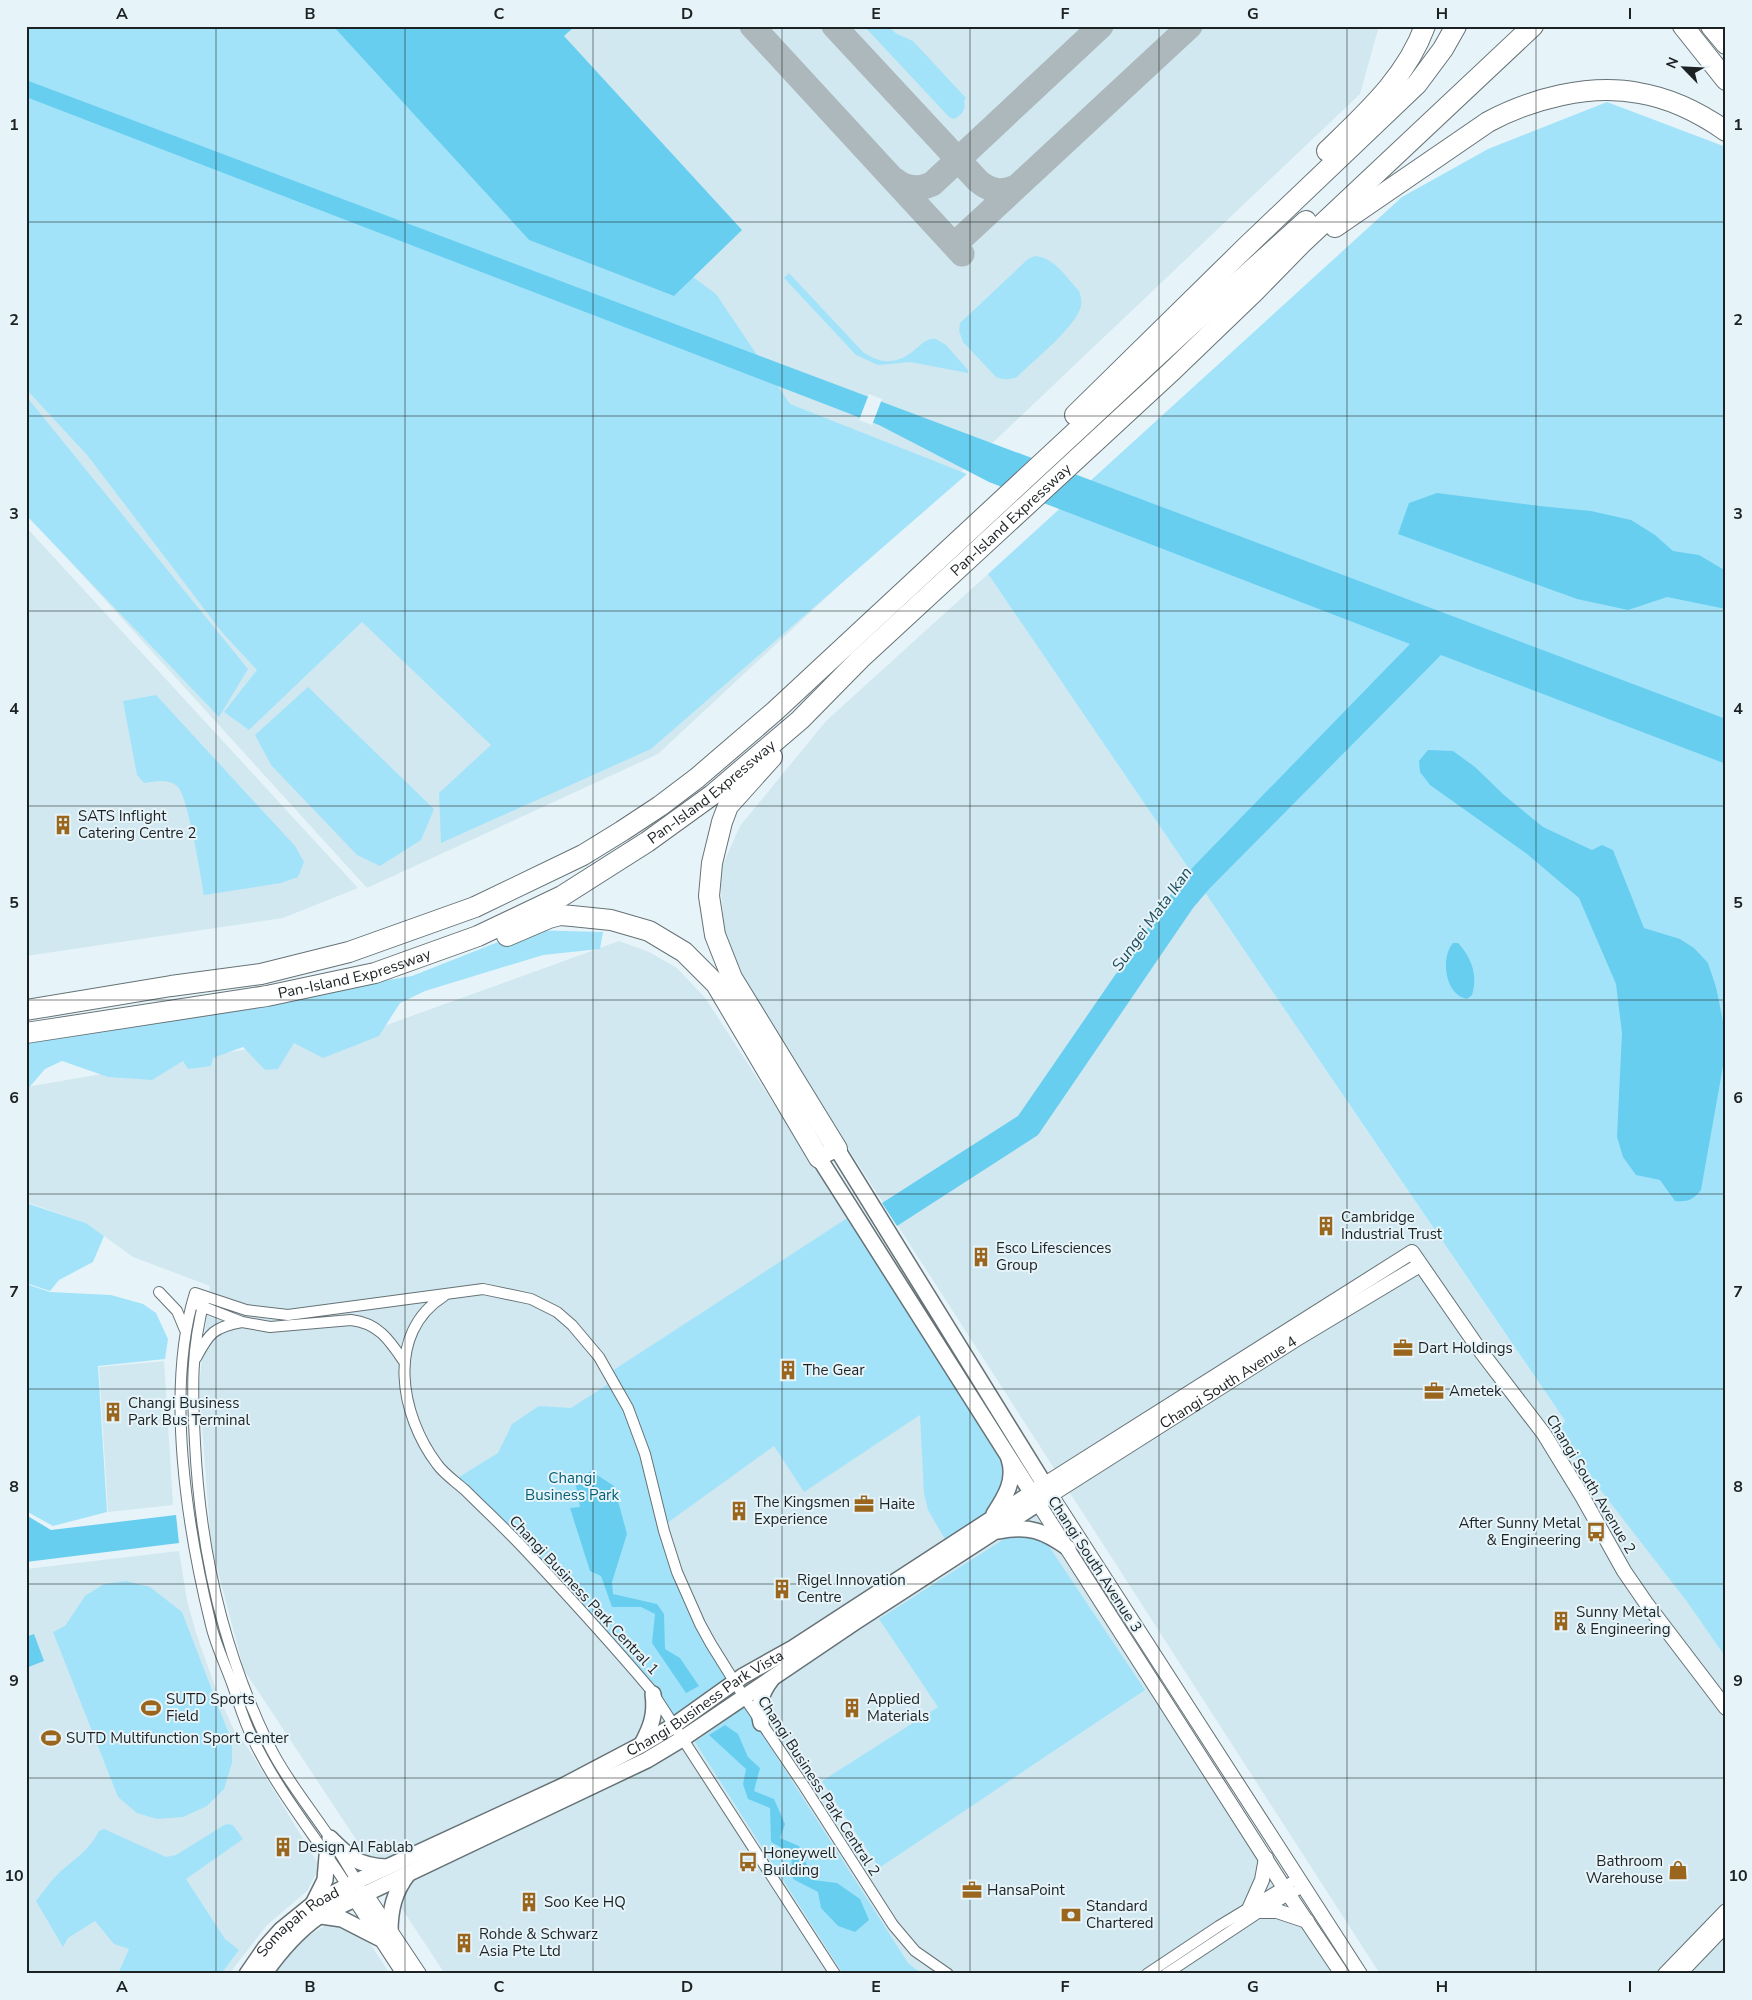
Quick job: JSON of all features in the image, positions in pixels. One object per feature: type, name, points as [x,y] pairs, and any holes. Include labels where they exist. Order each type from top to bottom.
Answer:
[{"type":"highway","points":[[1044,453],[1114,376],[1198,278],[1388,91],[1406,68],[1419,44],[1425,26]]},
{"type":"highway","points":[[1114,376],[1417,84],[1443,49],[1456,26]]},
{"type":"highway","points":[[1044,453],[1516,26]]},
{"type":"highway","points":[[1255,291],[1300,244],[1533,26]]},
{"type":"highway","points":[[1683,26],[1726,80]]},
{"type":"highway","points":[[1711,26],[1726,44]]},
{"type":"highway","points":[[1255,291],[1350,215],[1456,143],[1510,110],[1536,100],[1617,90],[1639,93],[1692,110],[1726,131]]},
{"type":"highway","name":"Pan-Island Expressway","points":[[26,1033],[267,996],[375,973],[478,936],[562,896],[647,842],[704,800],[800,720],[860,659],[1070,463],[1172,371],[1255,291]]},
{"type":"highway","name":"Pan-Island Expressway","points":[[26,1010],[171,986],[261,974],[306,964],[392,938],[475,907],[584,855],[660,806],[730,750],[826,664],[1044,453]]},
{"type":"highway","points":[[800,720],[790,738],[728,806],[716,840],[709,896],[715,935],[732,978],[828,1154]]},
{"type":"highway","points":[[375,973],[396,976],[410,973],[560,915],[611,920],[649,931],[684,952],[716,984],[828,1154]]},
{"type":"highway","points":[[26,997],[171,986]]},
{"type":"main road","name":"Changi South Avenue 3","points":[[828,1154],[1007,1452],[1042,1494]]},
{"type":"main road","name":"Changi South Avenue 3","points":[[828,1154],[1042,1494]]},
{"type":"main road","points":[[1007,1452],[1012,1467],[1011,1480],[994,1524],[1010,1529],[1030,1528],[1043,1532],[1068,1548]]},
{"type":"main road","name":"Changi Business Park Vista","points":[[356,1890],[387,1867],[565,1785],[641,1746],[674,1726],[734,1682],[1042,1494]]},
{"type":"main road","name":"Changi Business Park Vista","points":[[356,1890],[409,1873],[616,1775],[682,1739],[855,1622],[994,1524]]},
{"type":"main road","points":[[761,1723],[759,1714],[760,1704],[765,1687],[772,1678]]},
{"type":"main road","points":[[641,1746],[655,1712],[653,1694]]},
{"type":"main road","points":[[330,1838],[355,1861],[374,1867],[387,1867]]},
{"type":"main road","points":[[327,1856],[325,1880],[316,1910],[385,1935],[398,1888],[409,1873]]},
{"type":"main road","name":"Somapah Road","points":[[247,1974],[265,1948],[281,1930],[356,1890]]},
{"type":"main road","name":"Somapah Road","points":[[264,1974],[316,1910]]},
{"type":"street","name":"Changi South Avenue 4","points":[[1042,1494],[1412,1252]]},
{"type":"street","name":"Changi South Avenue 2","points":[[1412,1252],[1478,1349],[1544,1434],[1582,1496],[1624,1571],[1646,1603],[1726,1708]]},
{"type":"street","name":"Changi South Avenue 4","points":[[1042,1494],[1420,1265]]},
{"type":"street","name":"Changi Business Park Central 2","points":[[185,1331],[193,1298],[246,1310],[288,1315],[483,1289],[531,1298],[557,1312],[572,1325],[599,1357],[628,1408],[644,1450],[664,1531],[683,1586],[700,1624],[734,1682],[904,1940],[915,1951],[948,1974]]},
{"type":"street","points":[[159,1292],[177,1310],[185,1331],[181,1396],[183,1460],[194,1542],[212,1627],[252,1738],[275,1780],[327,1856],[356,1890]]},
{"type":"street","name":"Changi Business Park Central 1","points":[[447,1294],[431,1304],[420,1317],[411,1333],[406,1348],[405,1385],[414,1422],[423,1443],[438,1465],[524,1549],[619,1652],[653,1694],[836,1974]]},
{"type":"street","points":[[204,1301],[196,1336],[193,1363],[192,1397],[197,1491],[205,1548],[222,1624],[239,1676],[268,1744],[330,1838],[356,1890],[385,1935],[404,1974]]},
{"type":"street","name":"Changi Business Park Central 2","points":[[204,1301],[242,1322],[270,1327],[330,1321],[363,1321],[372,1325],[392,1344],[405,1363]]},
{"type":"street","points":[[193,1363],[206,1338],[214,1330],[223,1325],[242,1322]]},
{"type":"street","name":"Changi South Avenue 3","points":[[1042,1494],[1068,1548],[1286,1891],[1342,1974]]},
{"type":"street","name":"Changi South Avenue 3","points":[[1042,1494],[1360,1974]]},
{"type":"street","points":[[1166,1974],[1255,1909],[1266,1858]]},
{"type":"street","points":[[1147,1974],[1300,1883]]},
{"type":"street","points":[[1255,1909],[1277,1911],[1306,1921]]},
{"type":"street","points":[[1665,1974],[1726,1911]]},
{"type":"street","points":[[1679,1974],[1726,1925]]},
{"type":"street","points":[[385,1935],[418,1974]]},
{"type":"shaded area","points":[[26,26],[1379,26],[1360,94],[1003,433],[658,754],[367,888],[26,513]]},
{"type":"shaded area","points":[[333,26],[575,26],[564,36],[742,230],[674,296],[529,240]]},
{"type":"shaded area","points":[[26,80],[1726,719],[1726,764],[1441,655],[1210,888],[1193,908],[1038,1135],[897,1226],[882,1203],[1018,1116],[1173,891],[1194,866],[1410,644],[989,482],[879,425],[26,97]]},
{"type":"shaded area","points":[[1437,493],[1591,511],[1631,520],[1655,535],[1673,551],[1699,555],[1726,571],[1726,609],[1667,597],[1628,610],[1577,599],[1398,534],[1409,503]]},
{"type":"shaded area","points":[[26,527],[358,888],[283,918],[26,956]]},
{"type":"shaded area","points":[[988,574],[1726,1658],[1726,1974],[1380,1974],[733,970],[724,934],[720,871],[740,826],[826,721]]},
{"type":"shaded area","points":[[1428,750],[1453,751],[1475,767],[1504,795],[1543,827],[1592,850],[1602,845],[1613,850],[1644,928],[1680,939],[1694,948],[1708,963],[1716,987],[1724,1026],[1723,1066],[1701,1190],[1693,1198],[1687,1201],[1675,1201],[1660,1180],[1636,1175],[1623,1157],[1617,1137],[1622,1033],[1616,984],[1579,898],[1527,854],[1430,785],[1420,772],[1419,761]]},
{"type":"shaded area","name":"Changi Business Park","points":[[619,941],[649,952],[677,968],[706,999],[1336,1974],[445,1974],[244,1670],[211,1545],[199,1386],[210,1286],[133,1257],[86,1223],[26,1202],[26,1087],[384,1026]]},
{"type":"shaded area","points":[[1453,943],[1458,943],[1463,949],[1470,961],[1474,974],[1474,988],[1472,995],[1467,999],[1454,991],[1447,975],[1447,958]]},
{"type":"shaded area","name":"Changi Business Park Bus Terminal","points":[[164,1361],[173,1505],[108,1512],[99,1367]]},
{"type":"shaded area","points":[[591,1471],[614,1486],[627,1534],[612,1582],[613,1594],[657,1604],[664,1614],[665,1649],[680,1658],[699,1686],[686,1693],[652,1643],[655,1614],[641,1607],[612,1607],[601,1576],[590,1571],[570,1508],[580,1507],[575,1481]]},
{"type":"shaded area","points":[[26,1515],[51,1530],[176,1515],[179,1543],[26,1562]]},
{"type":"shaded area","points":[[179,1551],[187,1600],[196,1633],[218,1695],[234,1730],[250,1751],[317,1862],[317,1872],[307,1891],[267,1925],[229,1974],[26,1974],[26,1569]]},
{"type":"shaded area","points":[[34,1634],[44,1661],[26,1668],[26,1637]]},
{"type":"shaded area","points":[[725,1725],[738,1734],[748,1757],[760,1768],[754,1791],[774,1799],[785,1824],[780,1838],[799,1846],[813,1880],[837,1883],[860,1899],[869,1920],[855,1932],[838,1926],[821,1908],[818,1892],[793,1879],[791,1853],[771,1842],[770,1808],[748,1799],[743,1784],[746,1769],[709,1735]]},
{"type":"shaded area","points":[[336,1919],[371,1945],[390,1974],[269,1974],[276,1956]]},
{"type":"green space","points":[[26,26],[333,26],[529,240],[674,296],[693,277],[716,294],[790,404],[967,474],[651,749],[441,843],[439,793],[491,745],[362,622],[249,730],[224,712],[257,670],[221,631],[88,456],[26,389]]},
{"type":"green space","points":[[864,26],[887,26],[897,34],[913,41],[966,98],[964,110],[961,114],[954,119],[949,117]]},
{"type":"green space","points":[[1607,102],[1726,147],[1726,1658],[1688,1603],[1555,1431],[1565,1421],[988,574],[1402,197],[1488,149]]},
{"type":"green space","points":[[1035,256],[1048,260],[1065,274],[1079,291],[1081,306],[1071,324],[1063,333],[1017,377],[1011,379],[999,378],[963,342],[959,331],[960,323],[1028,259]]},
{"type":"green space","points":[[789,273],[863,352],[871,357],[885,361],[898,360],[911,353],[926,341],[936,339],[946,345],[968,370],[968,373],[910,362],[878,365],[856,355],[784,278]]},
{"type":"green space","points":[[26,396],[248,669],[219,717],[26,515]]},
{"type":"green space","points":[[308,687],[434,809],[421,840],[380,866],[357,855],[271,765],[255,735]]},
{"type":"green space","points":[[156,695],[295,846],[304,862],[298,877],[281,883],[204,895],[194,837],[181,793],[177,786],[169,782],[144,783],[137,775],[123,701]]},
{"type":"green space","points":[[528,930],[603,932],[600,949],[543,955],[425,991],[400,1003],[379,1036],[323,1058],[294,1043],[278,1069],[265,1070],[243,1047],[213,1058],[211,1066],[188,1069],[183,1061],[152,1080],[108,1077],[62,1061],[45,1069],[26,1091],[26,1041],[412,976]]},
{"type":"green space","points":[[26,1203],[86,1223],[104,1236],[93,1262],[59,1280],[50,1291],[26,1283]]},
{"type":"green space","points":[[855,1213],[1012,1467],[992,1517],[946,1541],[928,1510],[924,1493],[920,1415],[804,1492],[774,1446],[663,1526],[687,1597],[734,1682],[674,1724],[651,1690],[454,1480],[498,1453],[512,1424],[539,1406],[571,1408],[613,1381],[609,1373]]},
{"type":"green space","points":[[26,1284],[50,1292],[111,1295],[143,1304],[156,1313],[168,1339],[165,1359],[98,1366],[107,1512],[53,1526],[26,1511]]},
{"type":"green space","points":[[1015,1532],[1046,1542],[1145,1690],[879,1868],[822,1781],[938,1707],[879,1619]]},
{"type":"green space","name":"SUTD Sports Field","points":[[126,1581],[150,1587],[182,1612],[232,1742],[232,1763],[224,1789],[207,1806],[183,1817],[157,1819],[137,1813],[118,1797],[53,1632],[65,1626],[85,1596],[104,1584]]},
{"type":"green space","points":[[745,1707],[908,1963],[922,1974],[843,1974],[695,1742]]},
{"type":"green space","points":[[226,1824],[233,1825],[243,1839],[186,1879],[225,1939],[239,1950],[221,1974],[118,1974],[129,1949],[114,1944],[95,1921],[68,1938],[63,1947],[36,1901],[51,1881],[87,1848],[99,1831],[104,1829],[166,1857],[176,1855]]},
{"type":"pier","points":[[869,394],[882,399],[872,425],[859,420]]},
{"type":"taxiway","points":[[752,26],[962,254]]},
{"type":"taxiway","points":[[834,26],[978,181],[987,187],[1001,191],[1016,187]]},
{"type":"taxiway","points":[[894,179],[912,188],[932,184],[1101,26]]},
{"type":"taxiway","points":[[954,245],[1190,26]]},
{"type":"place","name":"SATS Inflight Catering Centre 2","points":[[63,825]]},
{"type":"place","name":"Cambridge Industrial Trust","points":[[1326,1226]]},
{"type":"place","name":"Esco Lifesciences Group","points":[[981,1257]]},
{"type":"place","name":"Dart Holdings","points":[[1403,1348]]},
{"type":"place","name":"The Gear","points":[[788,1370]]},
{"type":"place","name":"Ametek","points":[[1434,1391]]},
{"type":"place","name":"Changi Business Park Bus Terminal","points":[[113,1412]]},
{"type":"place","name":"Haite","points":[[864,1504]]},
{"type":"place","name":"The Kingsmen Experience","points":[[739,1511]]},
{"type":"place","name":"After Sunny Metal & Engineering","points":[[1596,1532]]},
{"type":"place","name":"Rigel Innovation Centre","points":[[782,1589]]},
{"type":"place","name":"Sunny Metal & Engineering","points":[[1561,1621]]},
{"type":"place","name":"SUTD Sports Field","points":[[151,1708]]},
{"type":"place","name":"Applied Materials","points":[[852,1708]]},
{"type":"place","name":"SUTD Multifunction Sport Center","points":[[51,1738]]},
{"type":"place","name":"Design AI Fablab","points":[[283,1847]]},
{"type":"place","name":"Honeywell Building","points":[[748,1862]]},
{"type":"place","name":"Bathroom Warehouse","points":[[1678,1870]]},
{"type":"place","name":"HansaPoint","points":[[972,1890]]},
{"type":"place","name":"Soo Kee HQ","points":[[529,1902]]},
{"type":"place","name":"Standard Chartered","points":[[1071,1915]]},
{"type":"place","name":"Rohde & Schwarz Asia Pte Ltd","points":[[464,1943]]},
{"type":"water label","name":"Sungei Mata Ikan","points":[[1152,919]]}]
